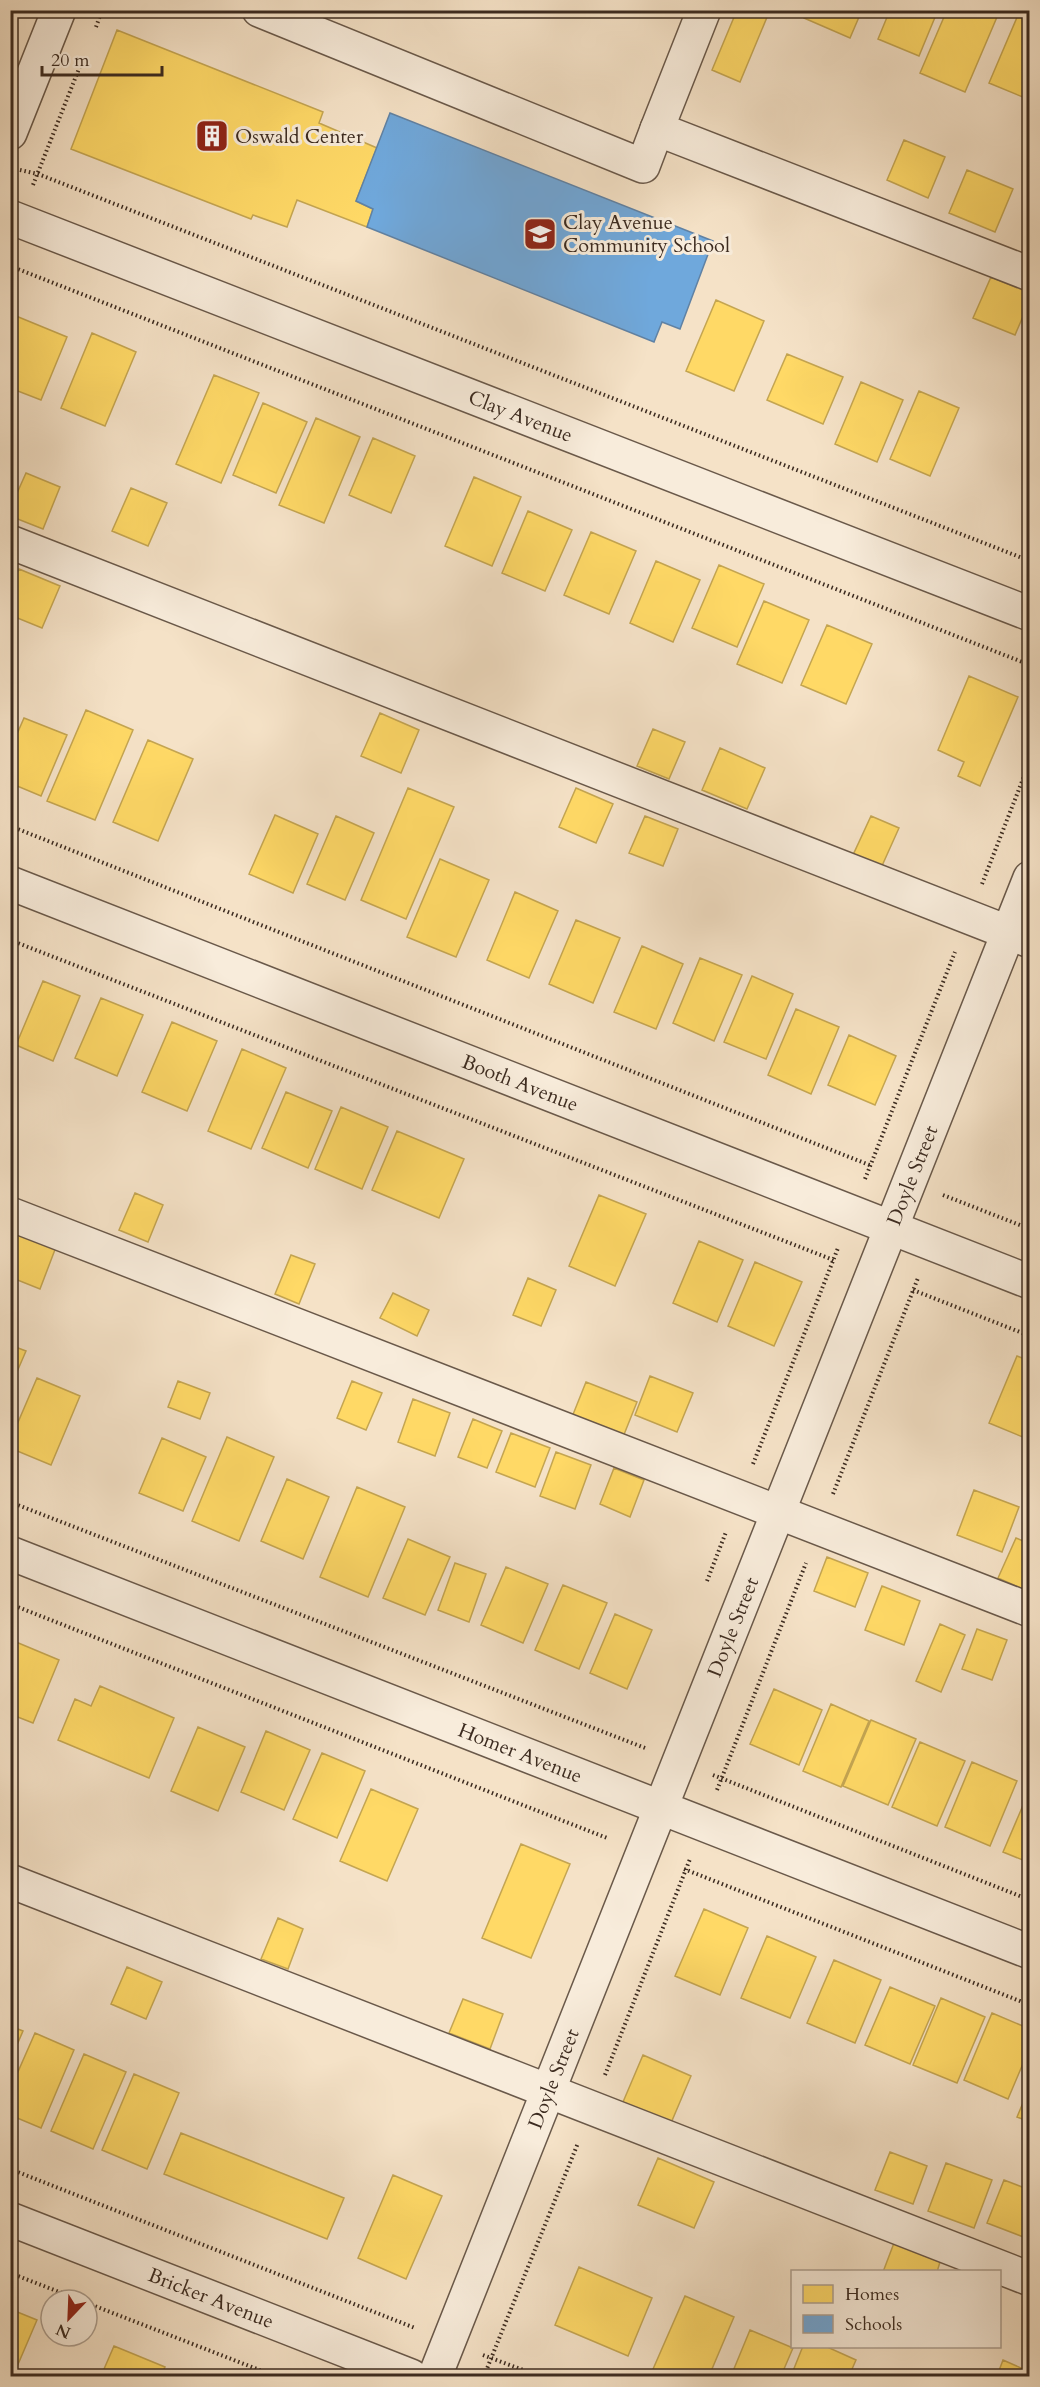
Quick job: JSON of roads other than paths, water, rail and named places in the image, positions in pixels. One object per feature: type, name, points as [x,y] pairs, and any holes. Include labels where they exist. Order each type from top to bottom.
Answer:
[{"type":"street","points":[[10,133],[59,10]]},
{"type":"street","points":[[259,10],[643,166],[704,10]]},
{"type":"street","points":[[657,129],[1029,274]]},
{"type":"street","name":"Clay Avenue","points":[[10,216],[1029,614]]},
{"type":"street","points":[[10,542],[1019,937]]},
{"type":"street","name":"Doyle Street","points":[[435,2376],[908,1181],[1019,937],[1029,878]]},
{"type":"street","name":"Booth Avenue","points":[[10,883],[1029,1282]]},
{"type":"street","points":[[10,1214],[1029,1610]]},
{"type":"street","name":"Homer Avenue","points":[[10,1553],[1029,1952]]},
{"type":"street","points":[[10,1881],[1029,2279]]},
{"type":"street","name":"Bricker Avenue","points":[[10,2220],[411,2376]]},
{"type":"place","name":"Oswald Center","points":[[212,136]]},
{"type":"place","name":"Clay Avenue Community School","points":[[540,234]]}]
